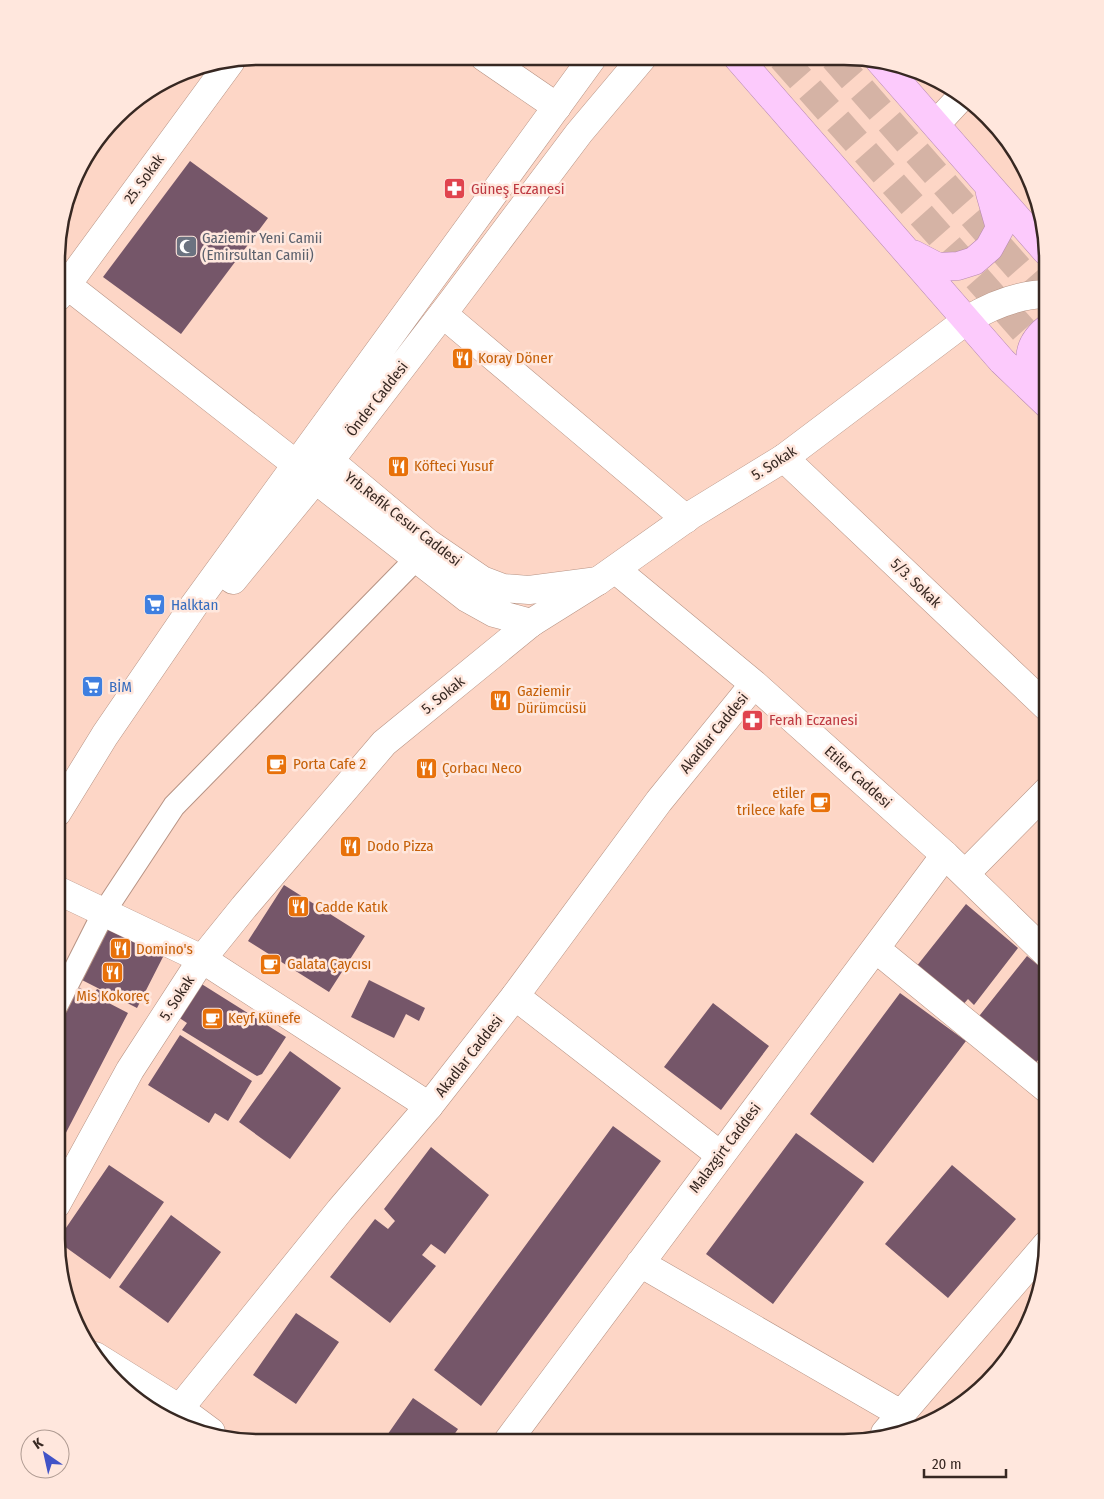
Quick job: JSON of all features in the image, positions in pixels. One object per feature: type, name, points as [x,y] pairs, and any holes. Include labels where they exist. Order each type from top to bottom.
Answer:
[{"type":"highway","points":[[744,65],[1002,361],[1039,396]]},
{"type":"highway","points":[[888,70],[1038,242]]},
{"type":"highway","points":[[905,250],[938,267],[958,266],[974,261],[989,248],[1000,228],[987,184]]},
{"type":"highway","points":[[1039,335],[1030,353],[1032,376],[1039,388]]},
{"type":"street","points":[[496,65],[557,107]]},
{"type":"street","name":"Önder Caddesi","points":[[314,469],[557,107],[587,65]]},
{"type":"street","name":"Önder Caddesi","points":[[65,800],[105,736],[192,608],[314,469],[443,314],[579,132],[636,65]]},
{"type":"street","name":"25. Sokak","points":[[65,281],[225,68]]},
{"type":"street","points":[[936,124],[957,101]]},
{"type":"street","name":"Yrb.Refik Cesur Caddesi","points":[[65,289],[314,469],[482,580],[503,588],[529,590],[606,575]]},
{"type":"street","name":"5. Sokak","points":[[65,1189],[130,1070],[202,959],[384,743],[530,623],[606,575],[686,519],[784,458],[967,320],[989,307],[1030,294],[1039,294]]},
{"type":"street","points":[[443,314],[686,519]]},
{"type":"street","name":"5/3. Sokak","points":[[784,458],[1039,699]]},
{"type":"street","name":"Yrb.Refik Cesur Caddesi","points":[[314,469],[416,559],[467,598],[494,612],[530,623]]},
{"type":"street","points":[[65,989],[104,912],[174,806],[416,559]]},
{"type":"street","name":"Etiler Caddesi","points":[[606,575],[754,684],[966,874],[1039,946]]},
{"type":"street","name":"Akadlar Caddesi","points":[[176,1414],[340,1210],[429,1106],[515,996],[659,801],[754,684]]},
{"type":"street","points":[[966,874],[1039,799]]},
{"type":"street","name":"Malazgirt Caddesi","points":[[513,1434],[720,1154],[945,855]]},
{"type":"street","points":[[65,894],[202,959],[429,1106]]},
{"type":"street","points":[[876,949],[1039,1082]]},
{"type":"street","points":[[515,996],[720,1154]]},
{"type":"street","points":[[640,1263],[893,1424],[1039,1254]]},
{"type":"street","points":[[116,1371],[187,1420]]},
{"type":"building","name":"Gaziemir Yeni Camii (Emirsultan Camii)","points":[[190,161],[268,218],[181,334],[103,277]]},
{"type":"building","points":[[284,885],[365,936],[329,992],[248,941]]},
{"type":"building","points":[[966,904],[1018,948],[974,1005],[968,999],[961,1007],[916,967]]},
{"type":"building","points":[[108,924],[165,953],[137,1008],[80,979]]},
{"type":"building","points":[[1027,956],[1039,966],[1039,1059],[1034,1065],[976,1020]]},
{"type":"building","points":[[369,980],[425,1008],[419,1021],[406,1014],[394,1038],[351,1017]]},
{"type":"building","points":[[200,983],[286,1037],[262,1074],[257,1076],[182,1030],[187,1023],[178,1017]]},
{"type":"building","points":[[72,984],[93,995],[97,989],[105,993],[101,999],[128,1013],[65,1135],[65,999]]},
{"type":"building","points":[[900,993],[966,1041],[873,1163],[810,1114]]},
{"type":"building","points":[[713,1003],[769,1046],[721,1110],[664,1067]]},
{"type":"building","points":[[180,1035],[252,1081],[228,1121],[215,1113],[209,1123],[148,1085]]},
{"type":"building","points":[[290,1051],[341,1088],[290,1159],[239,1122]]},
{"type":"building","points":[[613,1126],[661,1161],[481,1406],[434,1370]]},
{"type":"building","points":[[796,1133],[864,1182],[773,1304],[706,1254]]},
{"type":"building","points":[[431,1147],[489,1195],[445,1254],[431,1244],[422,1255],[436,1266],[390,1323],[330,1277],[375,1219],[388,1229],[395,1221],[384,1209]]},
{"type":"building","points":[[109,1165],[164,1202],[110,1279],[65,1247],[65,1229]]},
{"type":"building","points":[[952,1165],[1016,1219],[948,1298],[885,1244]]},
{"type":"building","points":[[171,1215],[221,1252],[168,1323],[119,1287]]},
{"type":"building","points":[[296,1313],[339,1342],[296,1404],[253,1375]]},
{"type":"building","points":[[413,1398],[458,1429],[455,1434],[388,1434]]},
{"type":"tunnel","points":[[788,65],[1039,348]]},
{"type":"tunnel","points":[[840,65],[1039,292]]},
{"type":"place","name":"Güneş Eczanesi","points":[[455,189]]},
{"type":"place","name":"Gaziemir Yeni Camii (Emirsultan Camii)","points":[[186,247]]},
{"type":"place","name":"Koray Döner","points":[[462,358]]},
{"type":"place","name":"Köfteci Yusuf","points":[[398,466]]},
{"type":"place","name":"Halktan","points":[[155,605]]},
{"type":"place","name":"BİM","points":[[93,687]]},
{"type":"place","name":"Gaziemir Dürümcüsü","points":[[501,700]]},
{"type":"place","name":"Ferah Eczanesi","points":[[753,720]]},
{"type":"place","name":"Porta Cafe 2","points":[[277,764]]},
{"type":"place","name":"Çorbacı Neco","points":[[426,768]]},
{"type":"place","name":"etiler trilece kafe","points":[[821,802]]},
{"type":"place","name":"Dodo Pizza","points":[[351,846]]},
{"type":"place","name":"Cadde Katık","points":[[299,907]]},
{"type":"place","name":"Domino's","points":[[120,949]]},
{"type":"place","name":"Galata Çaycısı","points":[[271,964]]},
{"type":"place","name":"Mis Kokoreç","points":[[113,973]]},
{"type":"place","name":"Keyf Künefe","points":[[212,1018]]}]
